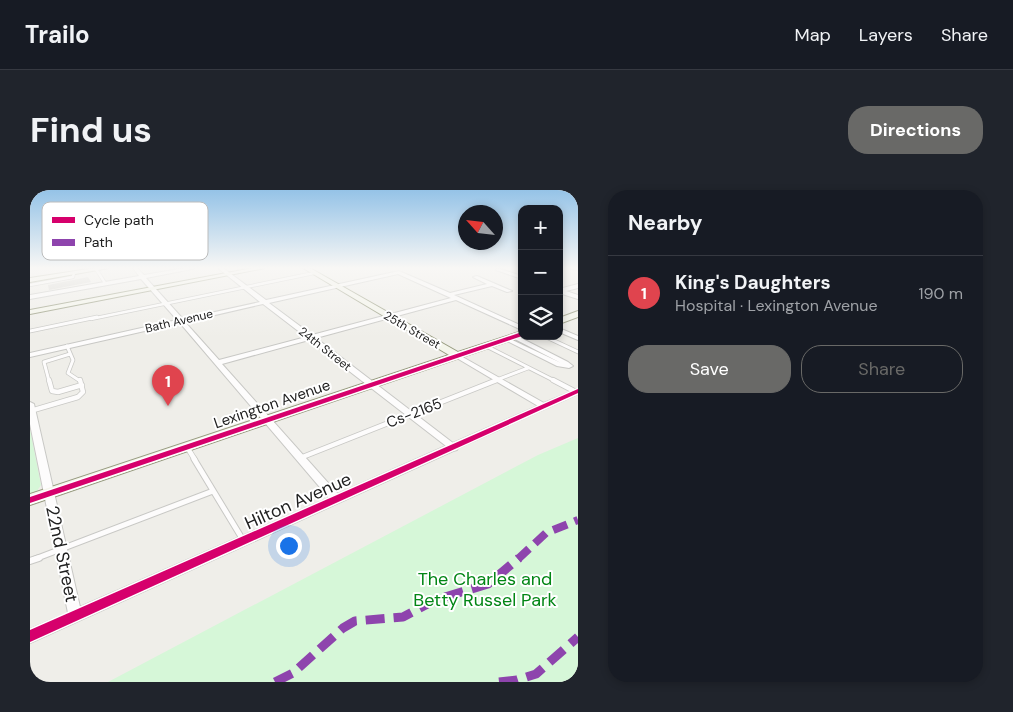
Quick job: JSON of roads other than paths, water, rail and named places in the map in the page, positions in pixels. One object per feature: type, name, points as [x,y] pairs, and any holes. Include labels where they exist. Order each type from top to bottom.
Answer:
[{"type":"street","points":[[30,297],[62,291]]},
{"type":"street","points":[[30,312],[138,291]]},
{"type":"street","points":[[155,291],[337,500]]},
{"type":"street","name":"24th Street","points":[[251,291],[454,448]]},
{"type":"street","name":"Bath Avenue","points":[[30,354],[314,291]]},
{"type":"street","name":"25th Street","points":[[345,291],[545,407]]},
{"type":"street","points":[[449,295],[465,291]]},
{"type":"street","points":[[442,292],[518,326]]},
{"type":"street","points":[[563,292],[578,297]]},
{"type":"street","points":[[217,363],[457,298]]},
{"type":"street","points":[[563,321],[577,316]]},
{"type":"street","points":[[563,324],[578,332]]},
{"type":"street","points":[[563,332],[578,338]]},
{"type":"street","points":[[514,336],[552,355],[568,366],[559,366],[528,350],[514,336]]},
{"type":"street","name":"Lexington Avenue","points":[[30,500],[514,336]]},
{"type":"street","points":[[528,350],[536,347]]},
{"type":"street","points":[[544,358],[552,355]]},
{"type":"street","name":"Hilton Avenue","points":[[30,636],[577,392]]},
{"type":"street","name":"22nd Street","points":[[30,408],[74,616]]},
{"type":"lane","points":[[30,331],[227,291]]},
{"type":"lane","points":[[552,340],[578,352]]},
{"type":"lane","points":[[30,408],[78,397],[83,392],[79,378],[68,373],[73,360],[67,346]]},
{"type":"lane","points":[[486,346],[577,392]]},
{"type":"lane","points":[[70,354],[44,362],[51,388],[58,392],[82,385]]},
{"type":"lane","name":"Cs-2165","points":[[300,458],[528,368]]},
{"type":"lane","points":[[186,447],[244,541]]},
{"type":"lane","points":[[30,561],[213,491]]},
{"type":"place","name":"King's Daughters","points":[[168,406]]},
{"type":"park label","name":"The Charles and Betty Russel Park","points":[[485,589]]}]
